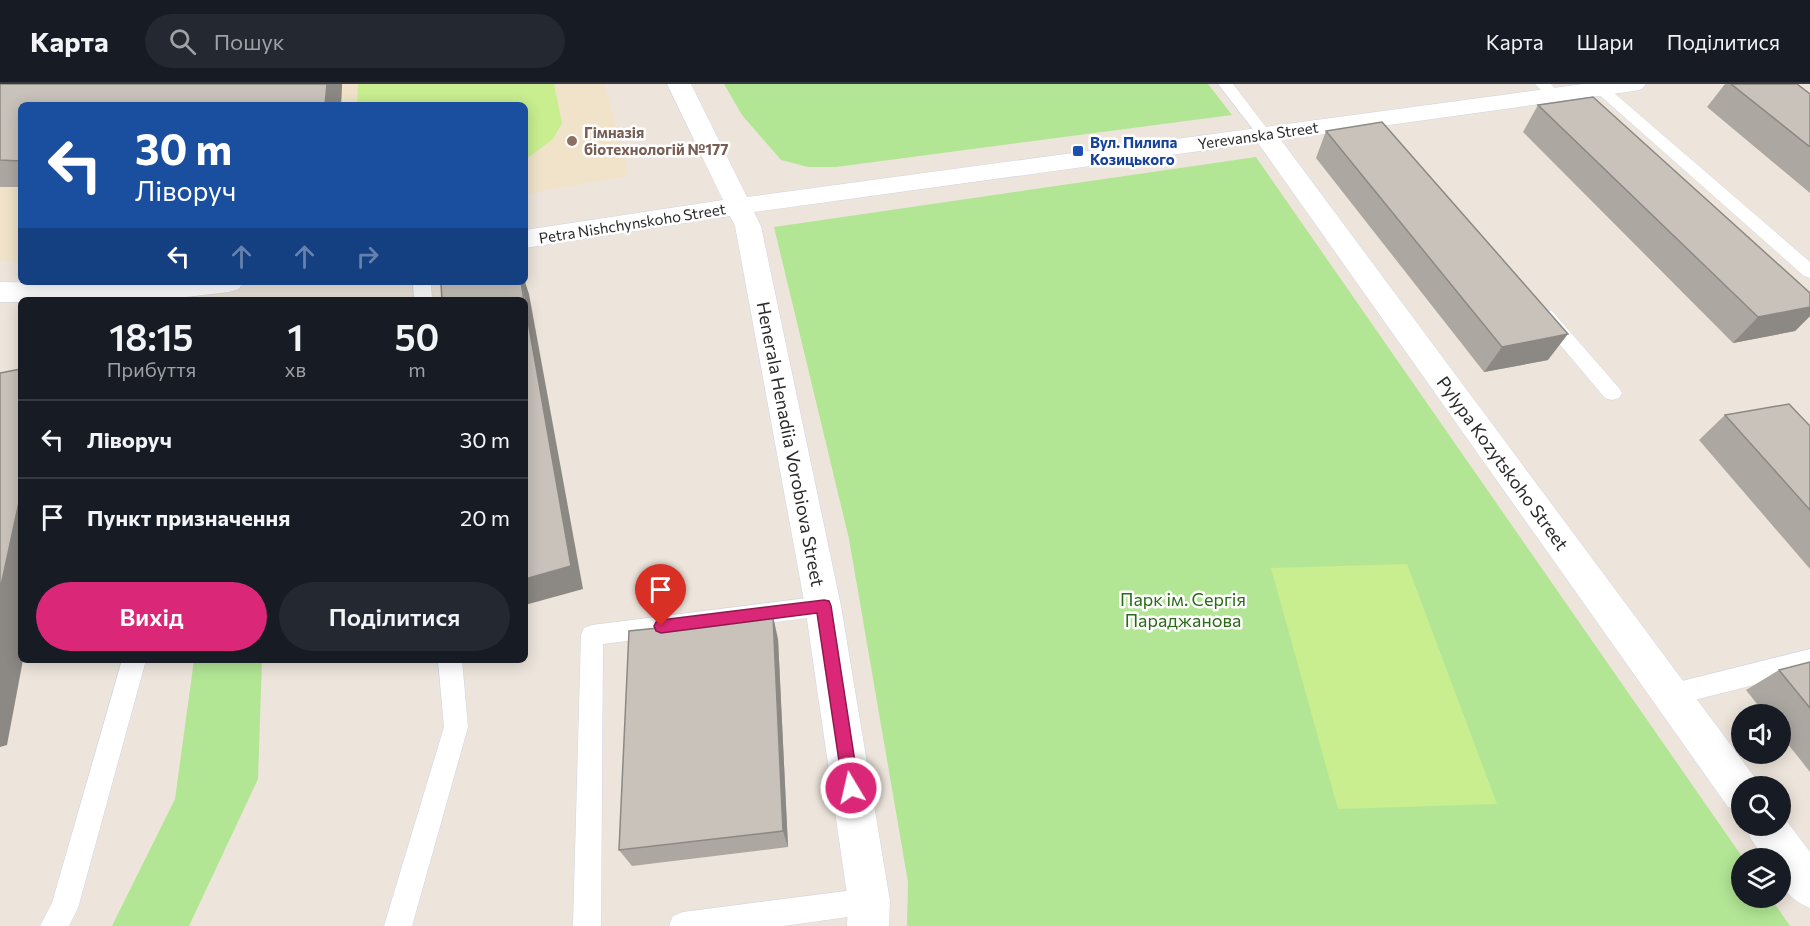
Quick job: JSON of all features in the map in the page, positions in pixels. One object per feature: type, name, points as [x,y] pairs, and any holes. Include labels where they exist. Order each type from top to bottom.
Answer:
[{"type":"street","name":"Henerala Henadiia Vorobiova Street","points":[[679,84],[748,226],[824,606],[868,914]]},
{"type":"street","name":"Yerevanska Street","points":[[740,206],[1264,134],[1380,128],[1548,90],[1601,89],[1634,84]]},
{"type":"street","name":"Pylypa Kozytskoho Street","points":[[1264,134],[1731,778]]},
{"type":"street","name":"Petra Nishchynskoho Street","points":[[528,239],[740,206]]},
{"type":"street","points":[[0,292],[176,295],[217,285]]},
{"type":"street","points":[[1773,836],[1810,887]]},
{"type":"lane","points":[[1226,84],[1264,134]]},
{"type":"lane","points":[[1601,89],[1810,272]]},
{"type":"lane","points":[[1535,304],[1612,393]]},
{"type":"lane","points":[[587,926],[591,635],[824,606]]},
{"type":"lane","points":[[1670,694],[1810,660]]},
{"type":"lane","points":[[54,926],[64,908],[133,663]]},
{"type":"lane","points":[[398,926],[456,727],[450,663]]},
{"type":"lane","points":[[683,926],[868,914]]},
{"type":"shaded area","name":"Гімназія біотехнологій №177","points":[[0,84],[605,84],[629,176],[528,193],[528,102],[18,102],[18,262],[0,261]]},
{"type":"green space","points":[[358,84],[554,84],[562,123],[553,139],[528,158],[528,102],[357,102]]},
{"type":"green space","points":[[724,84],[1208,84],[1232,115],[836,167],[808,167],[781,160],[742,115]]},
{"type":"green space","name":"Парк ім. Сергія Параджанова","points":[[1256,157],[1736,848],[1731,848],[1731,908],[1778,908],[1790,926],[907,926],[908,882],[849,539],[774,227]]},
{"type":"green space","points":[[1407,564],[1497,804],[1338,809],[1271,568]]},
{"type":"green space","points":[[194,663],[262,663],[258,779],[189,926],[112,926],[175,799]]},
{"type":"building","points":[[0,84],[327,84],[325,102],[18,102],[18,161],[0,160]]},
{"type":"building","points":[[1731,84],[1797,84],[1810,94],[1810,147]]},
{"type":"building","points":[[1593,97],[1810,293],[1810,307],[1758,317],[1538,105]]},
{"type":"building","points":[[1382,122],[1568,334],[1502,347],[1326,131]]},
{"type":"building","points":[[441,285],[522,285],[524,297],[442,297]]},
{"type":"building","points":[[528,321],[571,566],[528,578]]},
{"type":"building","points":[[18,370],[18,507],[0,590],[0,373]]},
{"type":"building","points":[[1789,404],[1810,426],[1810,510],[1725,415]]},
{"type":"building","points":[[773,616],[783,831],[619,850],[629,631]]},
{"type":"building","points":[[1810,662],[1810,708],[1779,670]]},
{"type":"place","name":"Гімназія біотехнологій №177","points":[[572,141]]},
{"type":"place","name":"Вул. Пилипа Козицького","points":[[1078,151]]},
{"type":"route","points":[[661,626],[824,606],[851,788]]}]
